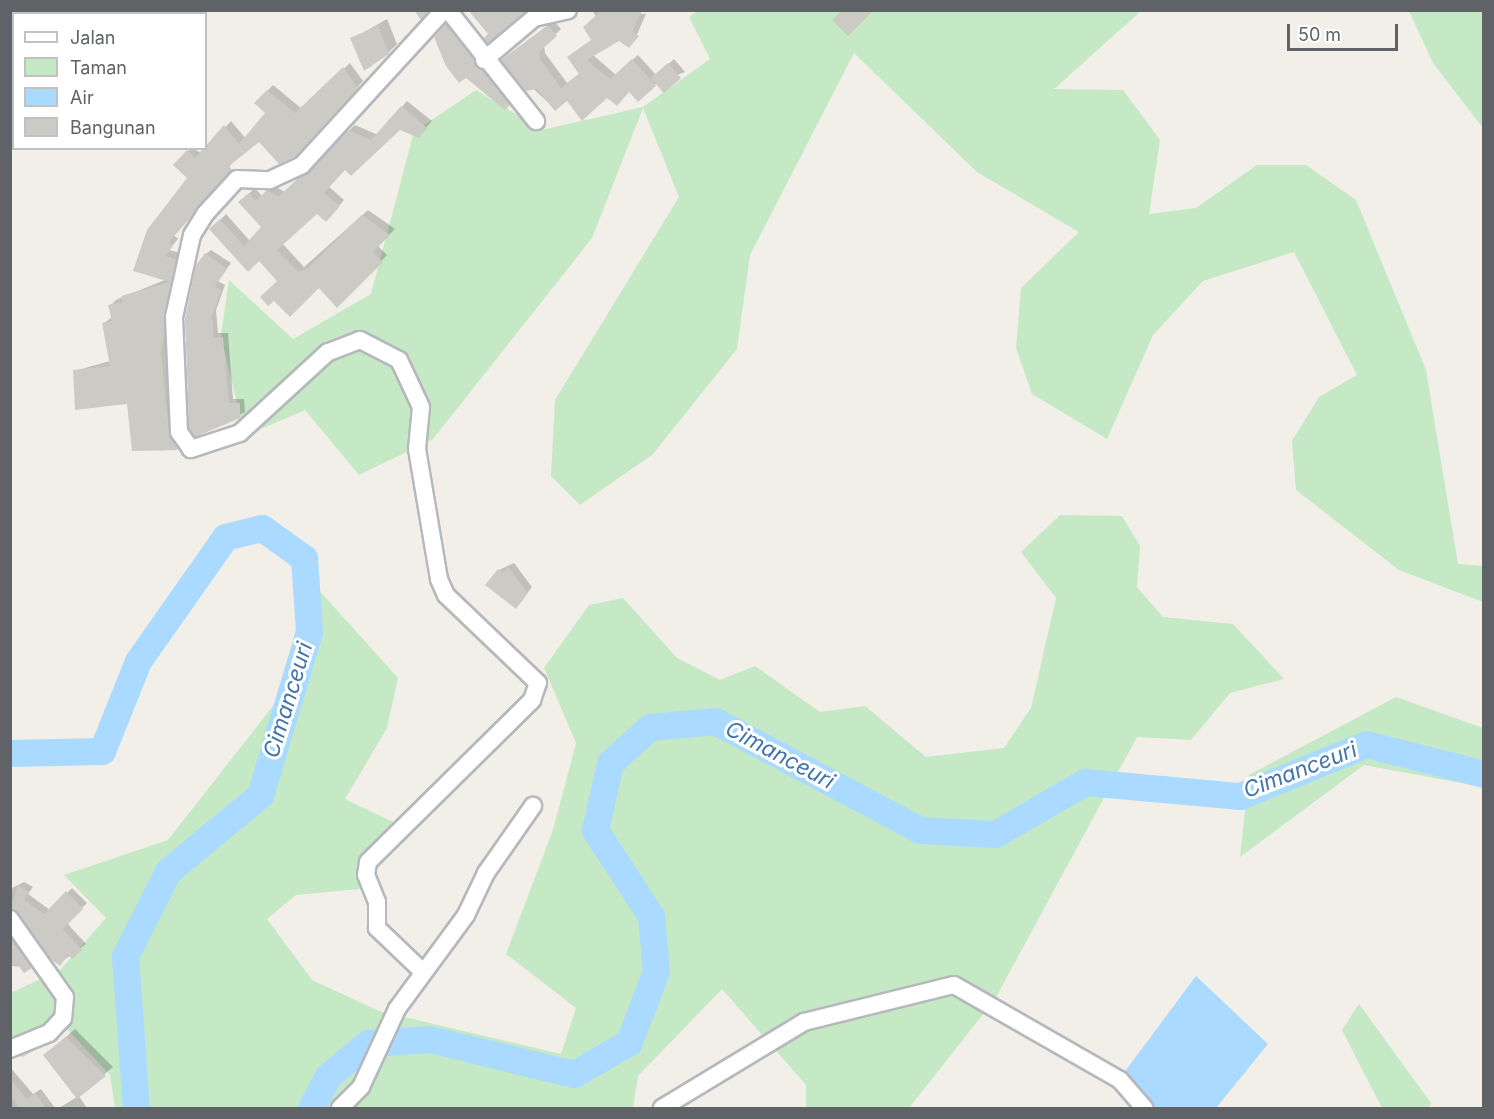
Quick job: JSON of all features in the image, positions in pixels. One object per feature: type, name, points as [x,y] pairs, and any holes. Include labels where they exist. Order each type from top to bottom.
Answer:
[{"type":"street","points":[[423,972],[377,928],[377,902],[366,875],[368,862],[532,700],[538,683],[446,595],[439,579],[417,449],[421,406],[399,360],[360,339],[328,352],[240,432],[191,449],[184,446],[179,432],[174,317],[192,235],[205,214],[237,179],[270,180],[302,165],[446,10],[484,60],[536,121]]},
{"type":"street","points":[[484,60],[534,18],[568,10]]},
{"type":"street","points":[[340,1108],[361,1087],[397,1009],[466,915],[486,873],[533,806]]},
{"type":"street","points":[[10,920],[65,996],[63,1018],[49,1033],[10,1049]]},
{"type":"street","points":[[662,1108],[804,1022],[954,985],[1120,1080],[1144,1108]]},
{"type":"green space","points":[[697,11],[1141,11],[1054,89],[1123,90],[1160,140],[1149,214],[1196,208],[1257,165],[1306,165],[1356,200],[1426,370],[1458,564],[1483,566],[1483,602],[1399,570],[1296,490],[1292,441],[1319,397],[1357,375],[1294,252],[1203,281],[1153,335],[1107,439],[1032,394],[1016,348],[1021,288],[1079,232],[977,172],[854,53],[750,255],[737,349],[653,454],[580,505],[551,476],[555,400],[679,197],[643,108],[592,238],[433,439],[359,475],[305,410],[245,436],[221,336],[229,280],[293,339],[371,294],[414,132],[476,90],[542,130],[643,107],[710,59],[689,17]]},
{"type":"green space","points":[[1409,11],[1483,11],[1483,128],[1433,63]]},
{"type":"green space","points":[[1060,515],[1122,516],[1140,546],[1137,587],[1163,617],[1233,624],[1284,679],[1230,693],[1191,740],[1137,737],[995,999],[909,1108],[806,1108],[806,1085],[722,989],[638,1076],[633,1108],[115,1108],[110,1075],[67,1029],[22,1058],[11,1043],[11,993],[61,969],[106,918],[64,875],[168,840],[280,697],[308,578],[398,678],[387,728],[345,799],[395,823],[359,889],[296,895],[267,919],[312,980],[379,1011],[561,1054],[576,1008],[506,954],[553,830],[576,743],[544,668],[589,605],[623,598],[677,658],[720,680],[755,666],[820,712],[865,706],[926,757],[1004,748],[1031,708],[1056,598],[1021,552]]},
{"type":"green space","points":[[1396,697],[1483,728],[1483,787],[1364,765],[1240,857],[1249,775]]},
{"type":"green space","points":[[1359,1004],[1431,1103],[1429,1108],[1382,1108],[1342,1030]]},
{"type":"water","points":[[1196,976],[1268,1044],[1216,1108],[1142,1108],[1117,1082]]},
{"type":"building","points":[[414,10],[429,10],[421,20]]},
{"type":"building","points":[[468,10],[527,10],[488,43],[484,38],[488,34]]},
{"type":"building","points":[[602,10],[642,10],[633,31],[639,36],[629,48],[619,41],[587,60],[610,79],[632,59],[656,86],[638,102],[629,92],[617,106],[607,98],[582,121],[567,101],[555,111],[537,89],[526,91],[501,60],[548,25],[557,36],[540,51],[540,59],[561,88],[579,74],[567,57],[591,40],[583,27]]},
{"type":"building","points":[[842,10],[874,10],[848,36],[832,20]]},
{"type":"building","points":[[446,24],[510,105],[505,110],[466,78],[459,83],[446,66],[434,37]]},
{"type":"building","points":[[378,26],[389,54],[364,71],[350,38]]},
{"type":"building","points":[[668,63],[681,78],[664,93],[651,78]]},
{"type":"building","points":[[343,67],[358,88],[296,156],[279,164],[259,142],[229,166],[232,170],[169,242],[173,246],[165,256],[176,259],[161,353],[169,432],[178,450],[132,451],[127,404],[75,410],[73,370],[110,366],[102,323],[112,321],[108,305],[123,302],[121,296],[170,282],[133,271],[147,230],[187,178],[173,165],[187,150],[195,158],[202,150],[207,150],[207,144],[224,125],[239,144],[265,113],[254,103],[267,90],[295,113]]},
{"type":"building","points":[[401,106],[427,128],[419,138],[400,130],[351,176],[345,170],[324,193],[340,206],[326,222],[317,214],[277,250],[298,272],[307,269],[362,215],[390,235],[373,252],[383,262],[337,308],[319,288],[290,317],[274,301],[268,306],[260,297],[277,281],[259,261],[248,272],[209,229],[220,219],[244,246],[261,227],[238,202],[249,193],[256,201],[267,190],[278,197],[349,130],[371,140]]},
{"type":"building","points":[[205,253],[227,269],[215,286],[221,291],[212,316],[214,338],[223,337],[229,403],[240,403],[240,418],[195,437],[189,428],[185,318],[196,265]]},
{"type":"building","points":[[508,567],[528,593],[516,609],[485,585],[498,569],[503,573]]},
{"type":"building","points":[[18,886],[29,892],[24,900],[44,914],[66,891],[83,909],[63,929],[82,950],[72,959],[68,954],[60,966],[52,960],[10,909]]},
{"type":"building","points":[[10,938],[32,968],[24,973],[17,964],[10,967]]},
{"type":"building","points":[[66,1037],[106,1076],[77,1099],[43,1055]]},
{"type":"building","points":[[10,1079],[27,1099],[35,1093],[46,1108],[13,1108],[18,1106],[10,1095]]},
{"type":"waterway","name":"Cimanceuri","points":[[10,753],[102,751],[138,661],[225,537],[262,528],[304,558],[309,632],[260,795],[168,871],[125,956],[136,1108]]},
{"type":"waterway","name":"Cimanceuri","points":[[311,1108],[328,1076],[368,1043],[429,1039],[574,1074],[629,1042],[656,971],[651,916],[595,830],[610,763],[650,727],[715,721],[920,830],[995,834],[1085,782],[1240,796],[1366,744],[1484,774]]}]
